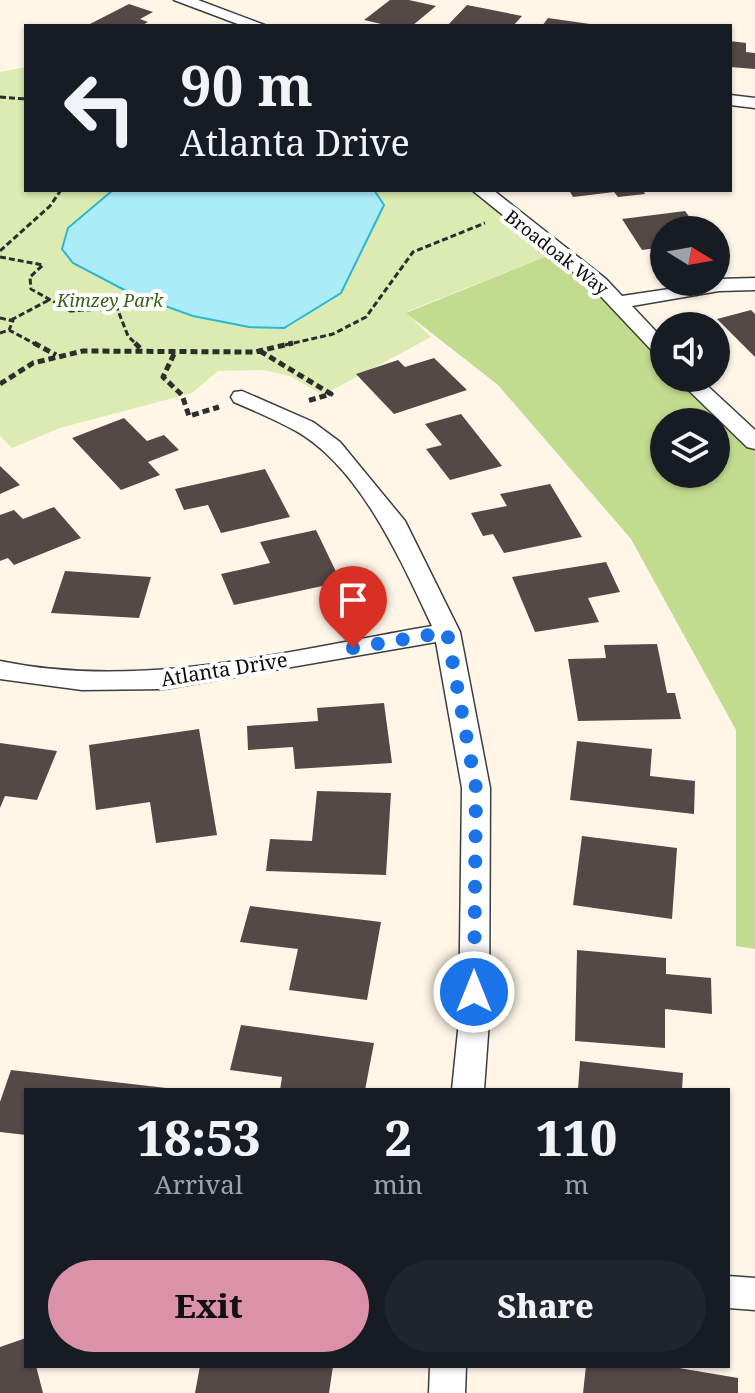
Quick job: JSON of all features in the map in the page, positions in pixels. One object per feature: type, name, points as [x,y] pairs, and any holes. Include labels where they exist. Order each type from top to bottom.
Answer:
[{"type":"street","points":[[182,0],[253,24]]},
{"type":"street","points":[[732,100],[755,103]]},
{"type":"street","name":"Broadoak Way","points":[[483,192],[620,302],[650,336]]},
{"type":"street","points":[[620,302],[719,285],[755,284]]},
{"type":"street","points":[[702,392],[755,442]]},
{"type":"street","points":[[242,397],[305,427],[332,447],[393,521],[447,632],[476,788],[474,1021],[468,1088]]},
{"type":"street","name":"Atlanta Drive","points":[[0,670],[19,675],[119,683],[164,680],[447,632]]},
{"type":"street","points":[[730,1292],[755,1294]]},
{"type":"street","points":[[447,1393],[448,1368]]},
{"type":"path","points":[[0,97],[24,99]]},
{"type":"path","points":[[0,254],[50,206],[60,192]]},
{"type":"path","points":[[0,384],[33,363],[56,355],[109,349],[174,353],[260,351],[333,334],[366,317],[413,252],[492,221],[480,213]]},
{"type":"path","points":[[0,254],[43,265],[29,283],[31,289],[70,311],[117,308],[128,336],[142,351]]},
{"type":"path","points":[[0,318],[11,320],[50,300]]},
{"type":"path","points":[[0,333],[9,330],[14,324],[11,320]]},
{"type":"path","points":[[9,330],[56,355]]},
{"type":"path","points":[[260,351],[331,394],[272,411]]},
{"type":"path","points":[[174,353],[163,377],[182,395],[189,416],[242,397]]},
{"type":"green space","name":"Kimzey Park","points":[[24,67],[24,192],[474,192],[557,252],[406,312],[431,337],[323,395],[290,376],[264,370],[218,371],[192,393],[60,428],[12,448],[0,436],[0,72]]},
{"type":"green space","points":[[557,252],[650,345],[650,392],[697,392],[713,408],[650,408],[650,488],[730,488],[730,425],[755,450],[755,949],[736,946],[736,730],[631,539],[498,385],[406,313]]},
{"type":"water","points":[[111,192],[375,192],[384,205],[341,293],[284,328],[249,327],[193,316],[132,294],[73,263],[62,249],[68,228]]},
{"type":"building","points":[[390,0],[409,0],[436,6],[414,24],[381,24],[364,20]]},
{"type":"building","points":[[129,4],[153,12],[140,19],[148,22],[144,24],[90,24]]},
{"type":"building","points":[[467,5],[522,16],[515,24],[449,24]]},
{"type":"building","points":[[548,18],[590,24],[544,24]]},
{"type":"building","points":[[732,41],[746,43],[746,52],[755,53],[755,69],[732,67]]},
{"type":"building","points":[[570,192],[614,192],[573,197]]},
{"type":"building","points":[[614,192],[645,194],[618,197]]},
{"type":"building","points":[[685,211],[689,216],[650,216],[650,249],[642,250],[622,219]]},
{"type":"building","points":[[751,310],[755,314],[755,357],[730,332],[730,316]]},
{"type":"building","points":[[434,358],[467,390],[394,414],[356,374],[398,360],[405,367]]},
{"type":"building","points":[[461,414],[502,466],[450,480],[426,449],[442,445],[425,424]]},
{"type":"building","points":[[124,418],[147,441],[164,435],[179,450],[148,462],[160,475],[121,490],[72,438]]},
{"type":"building","points":[[0,466],[20,485],[0,494]]},
{"type":"building","points":[[265,469],[290,517],[221,533],[208,505],[184,510],[175,489]]},
{"type":"building","points":[[550,484],[582,537],[504,553],[493,534],[483,536],[471,513],[507,506],[500,494]]},
{"type":"building","points":[[54,507],[81,538],[14,565],[8,558],[0,561],[0,515],[14,510],[23,519]]},
{"type":"building","points":[[316,530],[341,582],[234,605],[221,574],[270,563],[260,542]]},
{"type":"building","points":[[606,562],[620,592],[588,598],[599,622],[535,632],[512,577]]},
{"type":"building","points":[[65,571],[151,577],[139,618],[51,613]]},
{"type":"building","points":[[657,644],[667,693],[675,693],[681,719],[578,721],[568,659],[606,658],[604,645]]},
{"type":"building","points":[[384,703],[392,763],[295,769],[293,747],[248,750],[247,726],[318,721],[317,708]]},
{"type":"building","points":[[199,729],[217,835],[156,843],[150,802],[96,810],[89,745]]},
{"type":"building","points":[[577,741],[652,749],[650,776],[695,781],[694,814],[570,800]]},
{"type":"building","points":[[0,743],[57,751],[37,800],[5,796],[0,808]]},
{"type":"building","points":[[317,791],[391,793],[386,875],[266,871],[270,839],[312,841]]},
{"type":"building","points":[[582,836],[677,848],[672,919],[573,905]]},
{"type":"building","points":[[250,906],[381,922],[367,1000],[289,990],[298,949],[240,942]]},
{"type":"building","points":[[577,950],[666,958],[666,974],[711,978],[712,1014],[665,1009],[665,1048],[575,1041]]},
{"type":"building","points":[[241,1025],[374,1043],[365,1088],[280,1088],[282,1077],[230,1070]]},
{"type":"building","points":[[580,1061],[683,1073],[682,1088],[578,1088]]},
{"type":"building","points":[[11,1070],[166,1088],[24,1088],[24,1135],[0,1132],[0,1102]]},
{"type":"building","points":[[24,1339],[24,1368],[37,1368],[43,1393],[0,1393],[0,1347]]},
{"type":"building","points":[[200,1368],[333,1368],[329,1393],[195,1393]]},
{"type":"building","points":[[586,1368],[679,1368],[738,1378],[738,1393],[583,1393]]},
{"type":"route","points":[[353,648],[447,632],[476,788],[474,992]]}]
